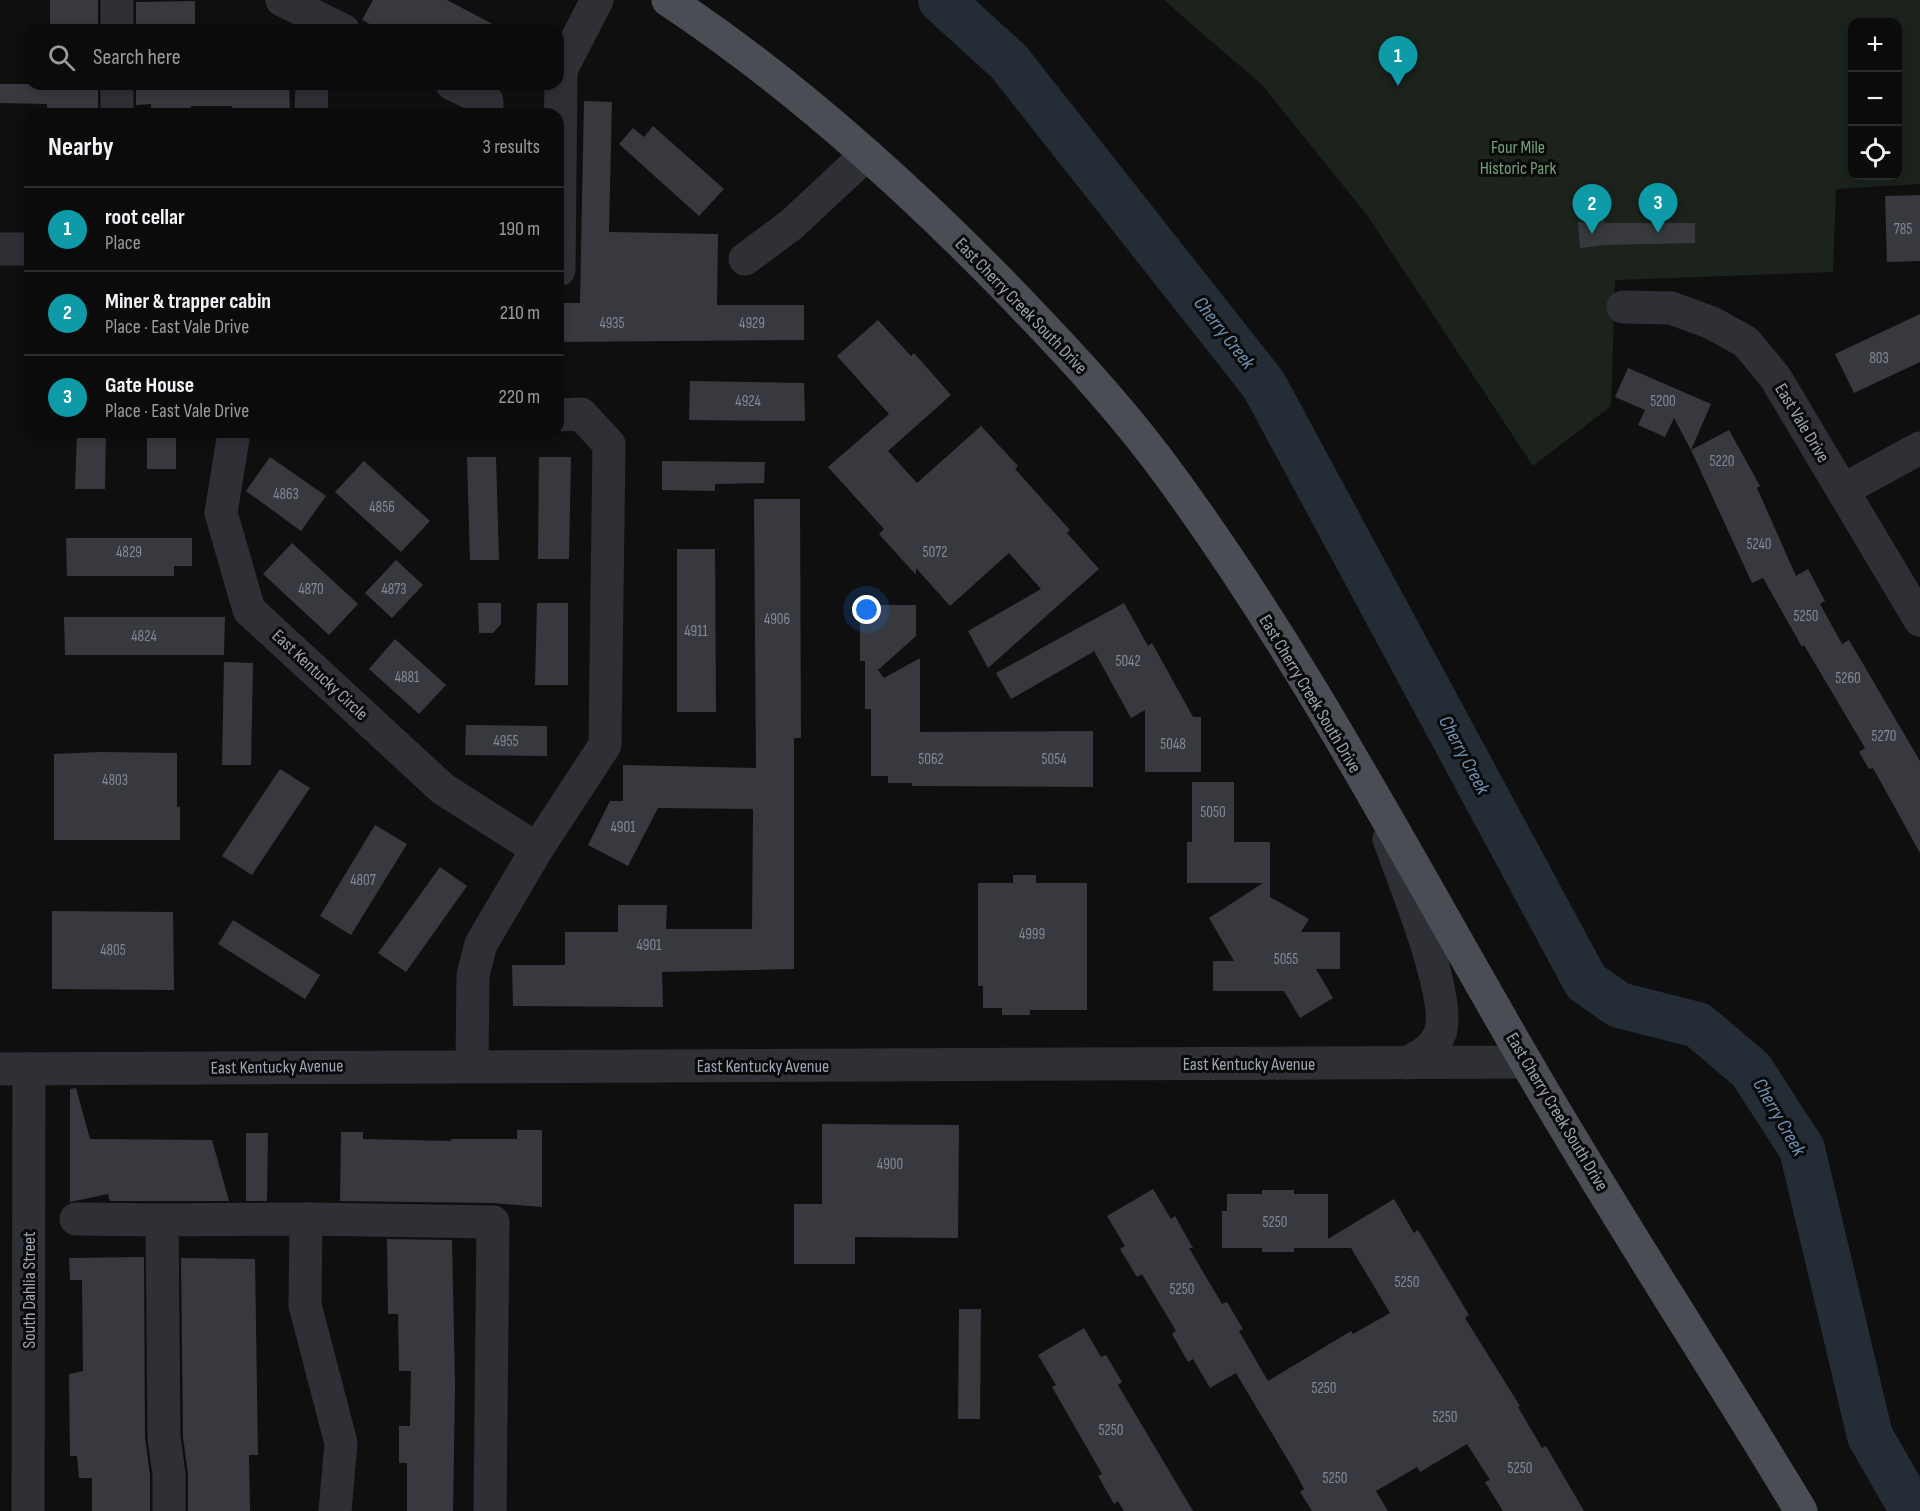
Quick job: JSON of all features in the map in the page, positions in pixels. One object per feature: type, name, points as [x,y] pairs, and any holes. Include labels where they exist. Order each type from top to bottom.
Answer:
[{"type":"main road","name":"East Cherry Creek South Drive","points":[[668,0],[747,56],[866,155],[996,278],[1058,342],[1138,434],[1218,546],[1321,709],[1526,1062],[1802,1511]]},
{"type":"street","points":[[117,0],[117,24]]},
{"type":"street","points":[[282,0],[313,23]]},
{"type":"street","points":[[564,64],[597,0]]},
{"type":"street","points":[[117,90],[117,108]]},
{"type":"street","points":[[311,108],[312,90]]},
{"type":"street","points":[[464,90],[487,101],[486,108]]},
{"type":"street","points":[[561,90],[561,108]]},
{"type":"street","points":[[745,259],[791,225],[866,155]]},
{"type":"street","points":[[0,249],[24,249]]},
{"type":"street","name":"East Vale Drive","points":[[1623,307],[1671,308],[1712,323],[1746,342],[1774,377],[1920,620]]},
{"type":"street","points":[[472,1066],[472,993],[476,959],[481,944],[537,849],[605,745],[609,444],[581,414],[564,415]]},
{"type":"street","name":"East Kentucky Circle","points":[[233,438],[221,513],[249,610],[444,789],[537,849]]},
{"type":"street","points":[[1843,490],[1920,448]]},
{"type":"street","points":[[1377,803],[1430,960],[1443,1012],[1441,1031],[1436,1041],[1425,1054],[1407,1063]]},
{"type":"street","name":"East Kentucky Avenue","points":[[15,1069],[1526,1062]]},
{"type":"street","name":"South Dahlia Street","points":[[15,1069],[28,1511]]},
{"type":"street","points":[[76,1219],[493,1222],[490,1511]]},
{"type":"street","points":[[306,1219],[304,1305],[341,1443],[335,1511]]},
{"type":"street","points":[[162,1220],[164,1438],[169,1474],[169,1511]]},
{"type":"green space","name":"Four Mile Historic Park","points":[[1164,0],[1920,0],[1920,184],[1836,189],[1833,272],[1615,280],[1611,406],[1533,466],[1367,215],[1263,86]]},
{"type":"building","points":[[50,0],[98,0],[98,24],[50,24]]},
{"type":"building","points":[[373,0],[447,0],[493,24],[370,24],[362,20]]},
{"type":"building","points":[[195,1],[195,24],[136,24],[136,2]]},
{"type":"building","points":[[0,84],[24,84],[24,90],[98,90],[98,108],[47,108],[47,104],[0,103]]},
{"type":"building","points":[[136,90],[289,90],[290,108],[191,106],[191,108],[151,108],[151,104],[136,105]]},
{"type":"building","points":[[584,101],[612,102],[609,232],[718,234],[717,305],[804,305],[804,340],[564,342],[564,303],[580,303]]},
{"type":"building","points":[[653,126],[724,189],[699,216],[619,144],[633,128],[644,137]]},
{"type":"building","points":[[1920,195],[1920,261],[1887,262],[1885,196]]},
{"type":"building","points":[[1604,220],[1604,223],[1695,223],[1695,243],[1605,245],[1580,248],[1578,222]]},
{"type":"building","points":[[1920,314],[1920,362],[1854,393],[1835,354]]},
{"type":"building","points":[[878,320],[911,356],[914,353],[951,395],[888,451],[917,483],[981,426],[1018,466],[1015,469],[1070,530],[1067,533],[1099,569],[988,668],[968,631],[1041,589],[1009,553],[950,606],[916,568],[916,575],[879,534],[884,529],[828,467],[889,414],[837,356]]},
{"type":"building","points":[[1628,368],[1711,404],[1691,450],[1674,418],[1665,437],[1638,425],[1645,410],[1615,397]]},
{"type":"building","points":[[690,381],[804,383],[805,421],[689,420]]},
{"type":"building","points":[[1729,430],[1760,486],[1757,488],[1796,576],[1808,569],[1825,601],[1820,604],[1842,644],[1849,640],[1920,761],[1920,853],[1873,768],[1869,769],[1859,752],[1865,748],[1804,645],[1802,647],[1763,578],[1752,583],[1691,450]]},
{"type":"building","points":[[77,438],[106,438],[105,489],[75,489]]},
{"type":"building","points":[[147,438],[176,438],[176,469],[147,469]]},
{"type":"building","points":[[270,457],[326,496],[301,531],[246,491]]},
{"type":"building","points":[[467,457],[496,457],[499,560],[470,560]]},
{"type":"building","points":[[539,457],[571,457],[569,559],[538,559]]},
{"type":"building","points":[[364,461],[430,521],[401,552],[335,492]]},
{"type":"building","points":[[662,461],[765,462],[764,483],[715,484],[715,491],[662,490]]},
{"type":"building","points":[[754,499],[800,499],[801,738],[794,738],[794,969],[662,972],[663,1007],[513,1006],[512,965],[565,965],[565,932],[618,932],[618,905],[667,905],[666,929],[752,929],[753,809],[658,808],[628,866],[588,845],[610,801],[623,801],[623,765],[756,768]]},
{"type":"building","points":[[66,538],[192,538],[192,566],[174,566],[174,576],[67,576]]},
{"type":"building","points":[[292,543],[358,604],[329,635],[263,574]]},
{"type":"building","points":[[677,549],[715,549],[716,712],[677,712]]},
{"type":"building","points":[[396,560],[423,585],[392,618],[365,593]]},
{"type":"building","points":[[478,603],[501,603],[501,624],[493,633],[479,633]]},
{"type":"building","points":[[537,603],[568,603],[568,685],[535,685]]},
{"type":"building","points":[[1124,603],[1148,646],[1152,643],[1193,717],[1201,717],[1201,772],[1145,772],[1145,710],[1131,718],[1093,649],[1093,652],[1011,699],[996,673]]},
{"type":"building","points":[[860,605],[916,605],[916,636],[878,670],[884,678],[920,658],[920,732],[1093,731],[1093,787],[912,786],[912,783],[888,783],[888,776],[871,776],[871,709],[865,709],[865,661],[860,661]]},
{"type":"building","points":[[64,617],[225,617],[224,655],[65,655]]},
{"type":"building","points":[[395,639],[446,685],[419,714],[369,669]]},
{"type":"building","points":[[224,662],[253,663],[251,765],[222,765]]},
{"type":"building","points":[[466,725],[547,726],[547,756],[465,755]]},
{"type":"building","points":[[177,753],[177,807],[180,807],[180,840],[54,840],[54,754]]},
{"type":"building","points":[[280,769],[310,788],[252,875],[222,856]]},
{"type":"building","points":[[1192,782],[1234,782],[1234,842],[1270,842],[1270,897],[1309,919],[1301,932],[1340,932],[1340,969],[1316,969],[1333,998],[1300,1018],[1284,991],[1213,991],[1213,961],[1234,961],[1209,918],[1263,883],[1187,883],[1187,842],[1192,842]]},
{"type":"building","points":[[375,825],[407,844],[351,935],[320,916]]},
{"type":"building","points":[[440,867],[467,886],[406,972],[378,953]]},
{"type":"building","points":[[1013,875],[1036,875],[1036,883],[1087,883],[1087,1010],[1030,1010],[1030,1015],[1002,1015],[1002,1008],[983,1008],[983,986],[978,986],[978,883],[1013,883]]},
{"type":"building","points":[[52,911],[173,912],[174,990],[52,989]]},
{"type":"building","points":[[233,920],[320,975],[305,999],[218,944]]},
{"type":"building","points":[[76,1088],[90,1139],[212,1140],[229,1201],[110,1201],[108,1194],[70,1202],[70,1089]]},
{"type":"building","points":[[822,1124],[959,1125],[958,1238],[855,1237],[855,1264],[794,1264],[794,1204],[822,1204]]},
{"type":"building","points":[[517,1130],[542,1130],[542,1207],[493,1203],[340,1201],[341,1132],[363,1132],[363,1139],[451,1141],[451,1139],[517,1139]]},
{"type":"building","points":[[246,1133],[268,1133],[267,1201],[246,1201]]},
{"type":"building","points":[[1153,1189],[1171,1219],[1175,1216],[1193,1248],[1189,1248],[1222,1304],[1227,1302],[1243,1329],[1239,1331],[1268,1381],[1351,1331],[1353,1334],[1390,1313],[1351,1248],[1294,1248],[1294,1252],[1262,1252],[1262,1248],[1222,1248],[1222,1211],[1227,1211],[1227,1194],[1262,1194],[1262,1190],[1294,1190],[1294,1194],[1328,1194],[1328,1239],[1394,1199],[1414,1233],[1418,1230],[1469,1315],[1465,1318],[1520,1406],[1518,1407],[1542,1448],[1546,1446],[1584,1511],[1503,1511],[1485,1482],[1490,1480],[1467,1444],[1420,1472],[1417,1467],[1376,1491],[1388,1511],[1312,1511],[1300,1492],[1304,1489],[1295,1472],[1236,1373],[1210,1388],[1193,1359],[1188,1362],[1172,1334],[1176,1331],[1142,1274],[1137,1277],[1120,1249],[1125,1246],[1107,1216]]},
{"type":"building","points":[[387,1239],[452,1240],[455,1385],[453,1511],[407,1511],[407,1463],[399,1463],[399,1426],[410,1426],[411,1371],[399,1371],[398,1314],[388,1314]]},
{"type":"building","points":[[144,1257],[145,1438],[150,1475],[150,1511],[92,1511],[92,1478],[79,1478],[77,1456],[70,1456],[69,1374],[83,1371],[82,1280],[70,1280],[69,1258]]},
{"type":"building","points":[[181,1258],[255,1259],[258,1455],[249,1455],[250,1511],[188,1511],[188,1474],[183,1437]]},
{"type":"building","points":[[959,1309],[981,1309],[980,1419],[958,1419]]},
{"type":"building","points":[[1084,1328],[1101,1357],[1106,1355],[1122,1382],[1118,1385],[1193,1511],[1124,1511],[1118,1501],[1114,1504],[1098,1476],[1102,1474],[1052,1387],[1056,1385],[1038,1355]]},
{"type":"waterway","name":"Cherry Creek","points":[[941,0],[1009,62],[1264,385],[1586,982],[1619,1005],[1698,1025],[1751,1070],[1802,1149],[1870,1436],[1913,1511]]},
{"type":"place","name":"root cellar","points":[[1398,86]]},
{"type":"place","name":"Gate House","points":[[1658,233]]},
{"type":"place","name":"Miner & trapper cabin","points":[[1592,234]]}]
